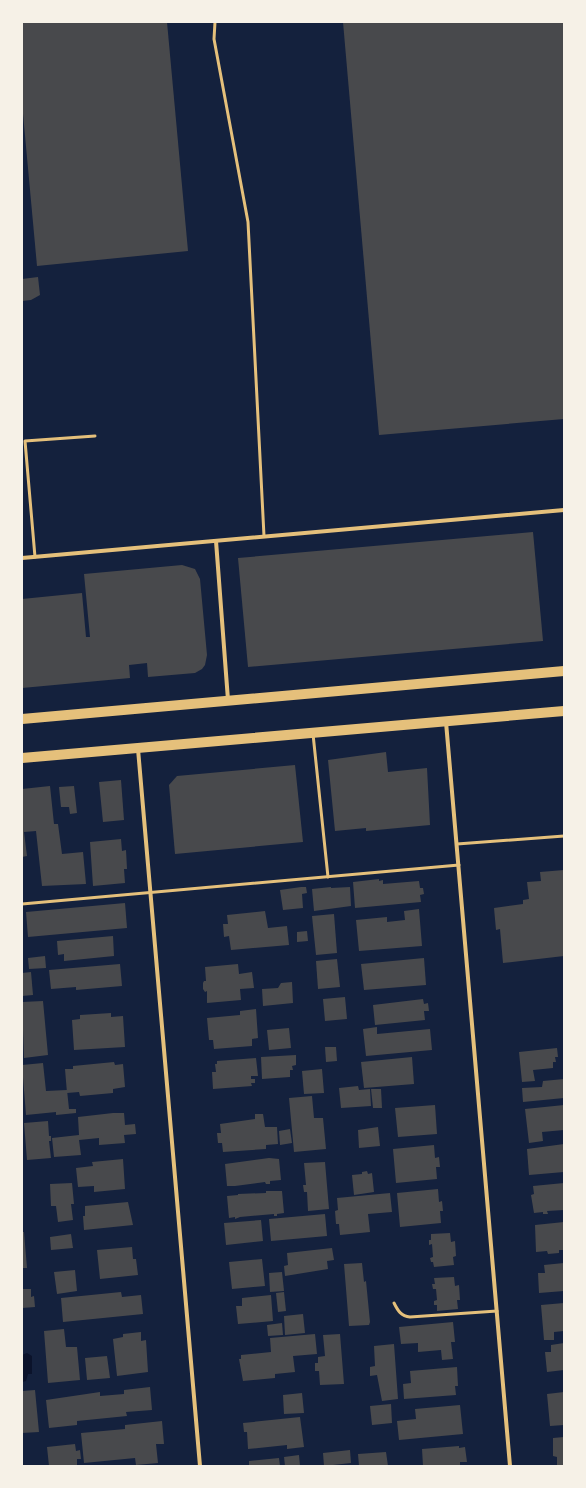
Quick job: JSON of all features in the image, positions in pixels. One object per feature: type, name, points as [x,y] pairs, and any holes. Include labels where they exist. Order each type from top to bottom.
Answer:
[{"type":"main road","points":[[22,719],[564,671]]},
{"type":"main road","points":[[22,758],[313,734],[564,711]]},
{"type":"street","points":[[22,558],[564,510]]},
{"type":"street","points":[[216,541],[228,701]]},
{"type":"street","points":[[446,721],[510,1466]]},
{"type":"street","points":[[138,748],[200,1466]]},
{"type":"lane","points":[[215,22],[214,39],[248,222],[264,536]]},
{"type":"lane","points":[[35,557],[25,442],[96,436]]},
{"type":"lane","points":[[313,734],[328,877]]},
{"type":"lane","points":[[457,844],[564,836]]},
{"type":"lane","points":[[22,904],[459,865]]},
{"type":"lane","points":[[394,1303],[399,1312],[410,1318],[497,1311]]},
{"type":"water","points":[[27,1353],[32,1356],[32,1374],[28,1374],[26,1381],[22,1382],[22,1355]]},
{"type":"building","points":[[22,22],[167,22],[188,251],[37,266],[22,103]]},
{"type":"building","points":[[343,22],[564,22],[564,419],[379,435]]},
{"type":"building","points":[[38,277],[40,295],[31,300],[22,301],[22,279]]},
{"type":"building","points":[[533,532],[543,641],[248,667],[238,558]]},
{"type":"building","points":[[182,565],[195,569],[200,579],[207,655],[205,665],[202,669],[195,673],[148,677],[147,663],[129,665],[130,678],[22,688],[22,599],[82,593],[86,637],[90,637],[84,574]]},
{"type":"building","points":[[386,752],[388,772],[427,768],[430,825],[366,831],[366,828],[335,831],[328,760]]},
{"type":"building","points":[[295,765],[303,842],[175,854],[169,785],[177,776]]},
{"type":"building","points":[[121,780],[124,820],[103,822],[99,782]]},
{"type":"building","points":[[50,786],[54,824],[58,824],[62,854],[83,852],[86,884],[42,886],[36,831],[24,832],[27,856],[22,857],[22,789]]},
{"type":"building","points":[[74,786],[77,813],[70,814],[69,807],[61,807],[59,787]]},
{"type":"building","points":[[121,839],[122,851],[126,850],[127,869],[124,869],[125,883],[93,886],[90,842]]},
{"type":"building","points":[[564,870],[564,956],[503,963],[500,929],[496,930],[494,908],[523,904],[523,900],[529,899],[527,882],[541,881],[540,872]]},
{"type":"building","points":[[379,879],[379,881],[383,880],[383,884],[419,881],[420,888],[423,888],[424,894],[420,895],[421,902],[355,908],[353,882]]},
{"type":"building","points":[[306,887],[307,893],[302,894],[303,908],[283,910],[280,890]]},
{"type":"building","points":[[350,887],[351,906],[314,911],[312,889]]},
{"type":"building","points":[[125,903],[127,928],[28,937],[26,912]]},
{"type":"building","points":[[419,909],[422,946],[359,951],[356,920],[387,917],[387,922],[405,920],[404,911]]},
{"type":"building","points":[[265,911],[268,928],[287,926],[289,945],[231,950],[229,936],[224,937],[223,924],[228,924],[227,915]]},
{"type":"building","points":[[334,914],[337,953],[316,955],[312,916]]},
{"type":"building","points":[[307,931],[308,941],[297,942],[297,932]]},
{"type":"building","points":[[113,936],[114,956],[64,961],[64,954],[58,955],[57,941]]},
{"type":"building","points":[[45,956],[46,968],[29,969],[28,958]]},
{"type":"building","points":[[424,958],[426,985],[364,990],[361,964]]},
{"type":"building","points":[[337,959],[340,987],[318,989],[316,961]]},
{"type":"building","points":[[120,964],[122,986],[76,990],[76,987],[51,989],[49,970]]},
{"type":"building","points":[[238,964],[239,974],[252,972],[254,988],[240,989],[241,1000],[207,1003],[207,991],[205,992],[203,989],[203,983],[206,981],[205,967]]},
{"type":"building","points":[[31,972],[33,995],[22,996],[22,973]]},
{"type":"building","points":[[292,982],[293,1003],[263,1006],[262,989],[278,988],[281,983]]},
{"type":"building","points":[[345,997],[347,1019],[325,1021],[323,999]]},
{"type":"building","points":[[423,999],[424,1004],[428,1003],[429,1011],[424,1011],[425,1020],[375,1025],[373,1005]]},
{"type":"building","points":[[43,1001],[48,1055],[24,1058],[22,1002]]},
{"type":"building","points":[[256,1009],[258,1038],[252,1039],[252,1046],[214,1049],[213,1040],[209,1040],[207,1018],[240,1015],[240,1011]]},
{"type":"building","points":[[111,1013],[111,1017],[123,1016],[125,1047],[74,1050],[72,1020],[80,1019],[80,1015]]},
{"type":"building","points":[[377,1027],[377,1034],[430,1029],[432,1050],[366,1056],[363,1029]]},
{"type":"building","points":[[289,1028],[291,1048],[269,1050],[267,1030]]},
{"type":"building","points":[[325,1047],[336,1047],[337,1061],[326,1062]]},
{"type":"building","points":[[557,1048],[558,1057],[555,1057],[556,1062],[553,1062],[553,1068],[533,1070],[535,1081],[522,1082],[519,1052]]},
{"type":"building","points":[[296,1055],[296,1065],[292,1066],[293,1070],[290,1070],[290,1077],[262,1079],[261,1057]]},
{"type":"building","points":[[412,1057],[414,1084],[364,1088],[361,1062]]},
{"type":"building","points":[[256,1058],[258,1076],[251,1076],[251,1079],[255,1079],[255,1083],[251,1083],[252,1086],[213,1089],[212,1072],[216,1072],[215,1064],[217,1064],[217,1061]]},
{"type":"building","points":[[114,1062],[115,1065],[123,1064],[125,1087],[113,1089],[113,1093],[80,1096],[79,1092],[67,1093],[65,1069],[73,1069],[73,1066]]},
{"type":"building","points":[[43,1063],[46,1091],[67,1090],[69,1109],[76,1109],[76,1113],[56,1115],[56,1112],[26,1115],[22,1065]]},
{"type":"building","points":[[322,1069],[324,1093],[304,1094],[302,1071]]},
{"type":"building","points":[[564,1079],[564,1098],[523,1102],[522,1088],[542,1087],[543,1081]]},
{"type":"building","points":[[358,1086],[359,1090],[370,1089],[371,1106],[341,1108],[339,1088]]},
{"type":"building","points":[[371,1089],[381,1089],[382,1108],[373,1108]]},
{"type":"building","points":[[312,1096],[314,1118],[323,1118],[326,1149],[294,1152],[289,1098]]},
{"type":"building","points":[[435,1105],[437,1134],[398,1137],[395,1108]]},
{"type":"building","points":[[564,1105],[564,1130],[542,1132],[543,1141],[529,1143],[525,1109]]},
{"type":"building","points":[[124,1113],[125,1125],[135,1124],[136,1134],[124,1135],[125,1143],[99,1145],[99,1138],[79,1140],[81,1155],[54,1157],[52,1138],[79,1135],[78,1117]]},
{"type":"building","points":[[255,1114],[263,1114],[265,1127],[277,1127],[278,1144],[266,1145],[266,1149],[223,1152],[222,1143],[218,1143],[217,1133],[221,1133],[220,1124],[255,1119]]},
{"type":"building","points":[[48,1121],[49,1136],[51,1136],[51,1141],[49,1141],[51,1158],[27,1160],[24,1123]]},
{"type":"building","points":[[378,1127],[380,1146],[359,1148],[358,1130]]},
{"type":"building","points":[[290,1129],[292,1143],[280,1145],[279,1131]]},
{"type":"building","points":[[564,1144],[564,1172],[529,1175],[527,1149]]},
{"type":"building","points":[[434,1145],[435,1158],[439,1157],[440,1167],[436,1167],[437,1179],[396,1183],[393,1149]]},
{"type":"building","points":[[269,1158],[279,1159],[281,1180],[270,1181],[270,1184],[266,1184],[265,1182],[227,1186],[225,1164]]},
{"type":"building","points":[[123,1159],[125,1189],[94,1192],[94,1186],[78,1187],[76,1168],[93,1166],[92,1162]]},
{"type":"building","points":[[325,1162],[329,1209],[308,1211],[307,1192],[304,1192],[303,1185],[306,1185],[304,1163]]},
{"type":"building","points":[[367,1171],[368,1174],[372,1173],[374,1192],[354,1195],[352,1175],[362,1174],[362,1172]]},
{"type":"building","points":[[72,1183],[74,1204],[71,1204],[73,1220],[58,1222],[56,1206],[51,1206],[50,1184]]},
{"type":"building","points":[[564,1183],[564,1210],[547,1211],[548,1214],[543,1214],[543,1212],[534,1213],[531,1195],[534,1194],[533,1186]]},
{"type":"building","points":[[438,1189],[439,1202],[442,1201],[443,1211],[440,1211],[441,1223],[400,1227],[397,1193]]},
{"type":"building","points":[[266,1191],[282,1191],[284,1213],[277,1214],[277,1216],[274,1216],[274,1214],[240,1217],[235,1219],[235,1217],[229,1218],[227,1196],[266,1193]]},
{"type":"building","points":[[390,1193],[392,1212],[368,1214],[370,1232],[340,1235],[339,1224],[336,1224],[335,1211],[338,1210],[337,1198]]},
{"type":"building","points":[[128,1202],[133,1225],[84,1230],[83,1216],[85,1216],[85,1206]]},
{"type":"building","points":[[325,1214],[327,1236],[271,1241],[269,1219]]},
{"type":"building","points":[[261,1220],[263,1241],[226,1245],[224,1223]]},
{"type":"building","points":[[564,1222],[564,1250],[559,1250],[559,1253],[548,1254],[547,1251],[536,1252],[535,1225]]},
{"type":"building","points":[[22,1232],[24,1232],[27,1268],[22,1268]]},
{"type":"building","points":[[450,1233],[451,1242],[455,1241],[456,1256],[453,1257],[454,1265],[434,1267],[430,1258],[433,1257],[432,1244],[429,1245],[431,1234]]},
{"type":"building","points":[[71,1234],[73,1248],[51,1250],[50,1237]]},
{"type":"building","points":[[132,1247],[133,1259],[136,1259],[138,1275],[100,1279],[97,1250]]},
{"type":"building","points":[[332,1248],[334,1260],[327,1261],[328,1269],[285,1276],[284,1266],[288,1265],[287,1253]]},
{"type":"building","points":[[262,1259],[265,1286],[232,1289],[229,1262]]},
{"type":"building","points":[[362,1263],[364,1282],[366,1281],[370,1322],[369,1325],[349,1326],[344,1264]]},
{"type":"building","points":[[564,1263],[564,1291],[539,1293],[538,1273],[545,1273],[544,1265]]},
{"type":"building","points":[[75,1270],[77,1291],[57,1294],[54,1272]]},
{"type":"building","points":[[282,1272],[284,1291],[270,1292],[269,1273]]},
{"type":"building","points":[[454,1277],[455,1286],[459,1285],[460,1300],[457,1300],[458,1309],[437,1311],[437,1305],[434,1305],[434,1301],[437,1300],[436,1289],[433,1289],[432,1284],[435,1284],[434,1278]]},
{"type":"building","points":[[22,1289],[31,1289],[31,1297],[34,1296],[35,1307],[22,1308]]},
{"type":"building","points":[[121,1292],[122,1297],[141,1295],[143,1314],[63,1322],[61,1298]]},
{"type":"building","points":[[284,1292],[286,1311],[278,1312],[276,1293]]},
{"type":"building","points":[[271,1295],[273,1321],[238,1324],[236,1306],[242,1306],[242,1298]]},
{"type":"building","points":[[564,1303],[564,1331],[554,1332],[554,1340],[544,1340],[541,1305]]},
{"type":"building","points":[[303,1314],[305,1333],[285,1335],[284,1316]]},
{"type":"building","points":[[453,1322],[455,1342],[451,1342],[453,1359],[442,1360],[441,1350],[418,1352],[418,1343],[401,1344],[399,1327]]},
{"type":"building","points":[[282,1323],[283,1335],[268,1336],[267,1325]]},
{"type":"building","points":[[64,1329],[66,1347],[77,1347],[80,1380],[48,1383],[44,1331]]},
{"type":"building","points":[[141,1332],[141,1341],[146,1340],[148,1372],[117,1376],[113,1339],[123,1337],[123,1334]]},
{"type":"building","points":[[315,1334],[317,1354],[293,1356],[295,1372],[275,1374],[275,1378],[243,1381],[239,1359],[241,1359],[241,1355],[271,1352],[270,1338]]},
{"type":"building","points":[[340,1334],[344,1384],[320,1385],[319,1371],[315,1371],[315,1363],[318,1363],[318,1357],[325,1356],[323,1335]]},
{"type":"building","points":[[564,1343],[564,1370],[547,1372],[545,1352],[551,1352],[551,1345]]},
{"type":"building","points":[[394,1344],[398,1399],[382,1401],[377,1375],[370,1376],[370,1367],[375,1366],[374,1346]]},
{"type":"building","points":[[107,1356],[110,1378],[87,1380],[85,1358]]},
{"type":"building","points":[[457,1367],[458,1386],[455,1386],[456,1395],[404,1399],[403,1384],[411,1383],[410,1371]]},
{"type":"building","points":[[150,1387],[152,1410],[126,1412],[127,1416],[77,1421],[77,1425],[49,1428],[46,1400],[100,1392],[100,1396],[124,1394],[124,1390]]},
{"type":"building","points":[[35,1390],[39,1432],[22,1433],[22,1391]]},
{"type":"building","points":[[564,1392],[564,1425],[550,1426],[547,1394]]},
{"type":"building","points":[[302,1393],[304,1413],[284,1414],[283,1395]]},
{"type":"building","points":[[391,1404],[392,1423],[372,1425],[370,1406]]},
{"type":"building","points":[[460,1405],[463,1434],[399,1440],[397,1421],[416,1419],[415,1409]]},
{"type":"building","points":[[300,1417],[304,1447],[287,1449],[287,1445],[248,1449],[247,1432],[244,1432],[243,1423]]},
{"type":"building","points":[[162,1421],[164,1444],[156,1444],[158,1463],[136,1465],[135,1458],[84,1463],[81,1433],[125,1429],[125,1425]]},
{"type":"building","points":[[564,1437],[564,1465],[557,1465],[557,1457],[553,1456],[553,1438]]},
{"type":"building","points":[[75,1444],[76,1451],[80,1450],[81,1459],[77,1459],[77,1466],[49,1466],[47,1447]]},
{"type":"building","points":[[459,1446],[459,1448],[465,1447],[467,1462],[460,1462],[460,1466],[423,1466],[422,1449]]},
{"type":"building","points":[[350,1450],[351,1463],[324,1466],[323,1453]]},
{"type":"building","points":[[386,1452],[388,1466],[359,1466],[358,1454]]},
{"type":"building","points":[[299,1455],[300,1466],[285,1466],[284,1457]]},
{"type":"building","points":[[279,1458],[280,1466],[249,1466],[249,1461]]}]
